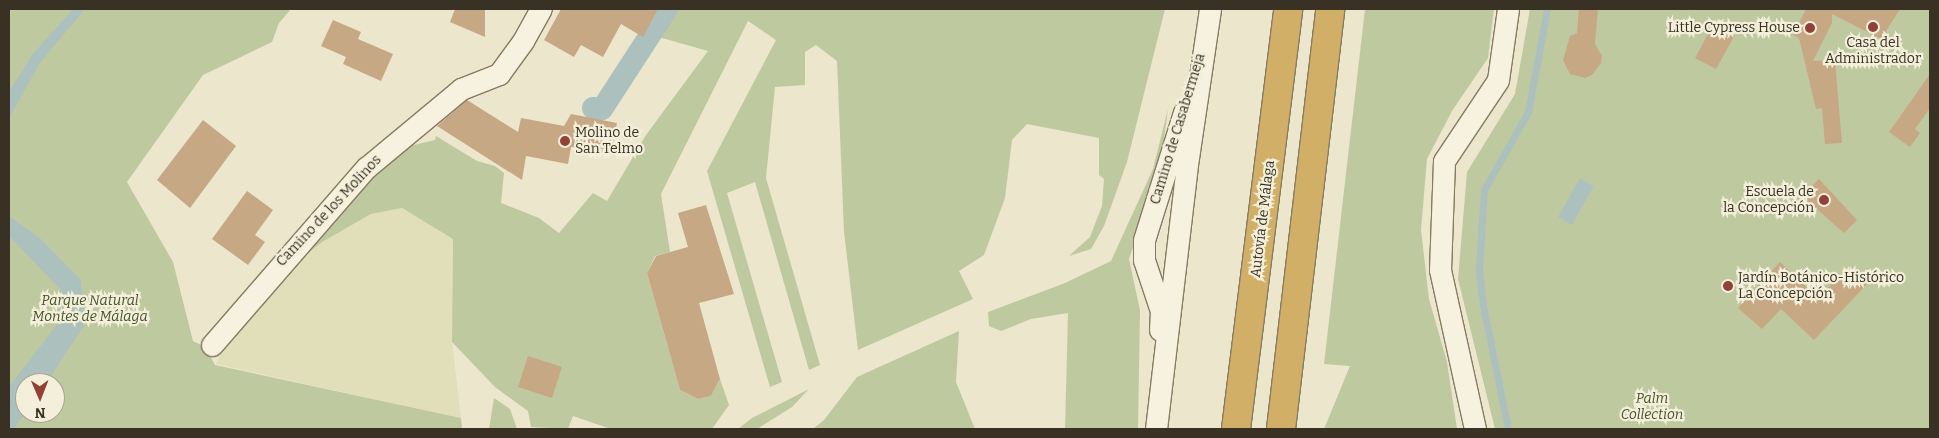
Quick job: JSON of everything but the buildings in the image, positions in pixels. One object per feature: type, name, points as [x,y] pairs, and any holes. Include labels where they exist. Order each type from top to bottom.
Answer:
[{"type":"highway","name":"Autovía de Málaga","points":[[1236,429],[1288,9]]},
{"type":"highway","points":[[1280,429],[1330,9]]},
{"type":"street","name":"Camino de los Molinos","points":[[212,346],[366,168],[461,89],[499,74],[541,9]]},
{"type":"street","points":[[1204,45],[1210,9]]},
{"type":"street","points":[[1475,429],[1440,270],[1444,161],[1498,80],[1508,9]]},
{"type":"street","name":"Camino de Casabermeja","points":[[1204,45],[1164,369],[1159,366],[1161,311],[1147,278],[1144,240],[1204,45]]},
{"type":"street","points":[[1156,429],[1164,369]]},
{"type":"green space","name":"Parque Natural Montes de Málaga","points":[[9,9],[291,9],[279,23],[272,42],[203,75],[127,182],[173,262],[193,341],[205,347],[215,365],[461,418],[462,429],[9,429]]},
{"type":"green space","points":[[672,9],[1165,9],[1127,162],[1104,226],[1091,249],[1069,256],[1090,237],[1102,206],[1104,179],[1099,175],[1099,138],[1027,124],[1012,140],[1005,198],[984,255],[959,271],[973,299],[858,350],[844,232],[837,61],[816,45],[805,52],[805,85],[775,87],[766,178],[820,365],[809,370],[755,182],[727,193],[782,382],[770,387],[707,171],[776,40],[748,21],[661,194],[670,252],[655,256],[647,273],[680,390],[698,399],[711,396],[720,379],[729,405],[712,429],[611,429],[573,416],[568,429],[531,427],[528,411],[495,387],[452,342],[453,239],[402,208],[371,214],[322,242],[275,280],[407,139],[414,145],[435,140],[436,136],[477,161],[495,166],[504,173],[501,203],[539,218],[559,233],[593,193],[607,201],[646,135],[708,51],[655,36]]},
{"type":"green space","points":[[1365,9],[1494,9],[1488,58],[1452,111],[1427,159],[1421,230],[1429,299],[1447,362],[1457,429],[1324,429],[1350,366],[1324,364]]},
{"type":"green space","name":"Jardín Botánico-Histórico La Concepción","points":[[1530,9],[1930,9],[1930,429],[1495,429],[1458,279],[1467,172],[1515,94]]},
{"type":"green space","points":[[1168,109],[1160,170],[1129,259],[1140,310],[1138,429],[1065,429],[1068,313],[1031,319],[1001,331],[989,326],[988,312],[1065,283],[1111,261],[1153,169]]},
{"type":"green space","points":[[402,208],[453,239],[452,342],[461,418],[216,364],[228,339],[275,280],[322,242],[371,214]]},
{"type":"green space","points":[[959,331],[956,382],[975,429],[813,429],[824,420],[857,377]]},
{"type":"green space","points":[[809,389],[792,407],[757,429],[738,429],[752,418]]},
{"type":"green space","points":[[494,398],[510,409],[517,429],[489,429]]},
{"type":"shaded area","points":[[73,9],[85,9],[40,63],[9,118],[9,92],[32,55]]},
{"type":"shaded area","points":[[1580,178],[1594,186],[1572,225],[1558,217]]},
{"type":"shaded area","points":[[9,216],[41,239],[81,280],[84,326],[53,373],[20,373],[60,320],[60,289],[9,236]]},
{"type":"shaded area","points":[[15,379],[15,423],[18,423],[14,429],[9,429],[9,387]]},
{"type":"waterway","points":[[593,108],[602,109],[667,9]]},
{"type":"waterway","points":[[1508,429],[1483,305],[1479,270],[1484,190],[1528,112],[1547,9]]},
{"type":"place","name":"Casa del Administrador","points":[[1873,27]]},
{"type":"place","name":"Little Cypress House","points":[[1810,28]]},
{"type":"place","name":"Molino de San Telmo","points":[[565,141]]},
{"type":"place","name":"Escuela de la Concepción","points":[[1824,200]]},
{"type":"place","name":"Jardín Botánico-Histórico La Concepción","points":[[1728,286]]},
{"type":"park label","name":"Palm Collection","points":[[1652,408]]}]
